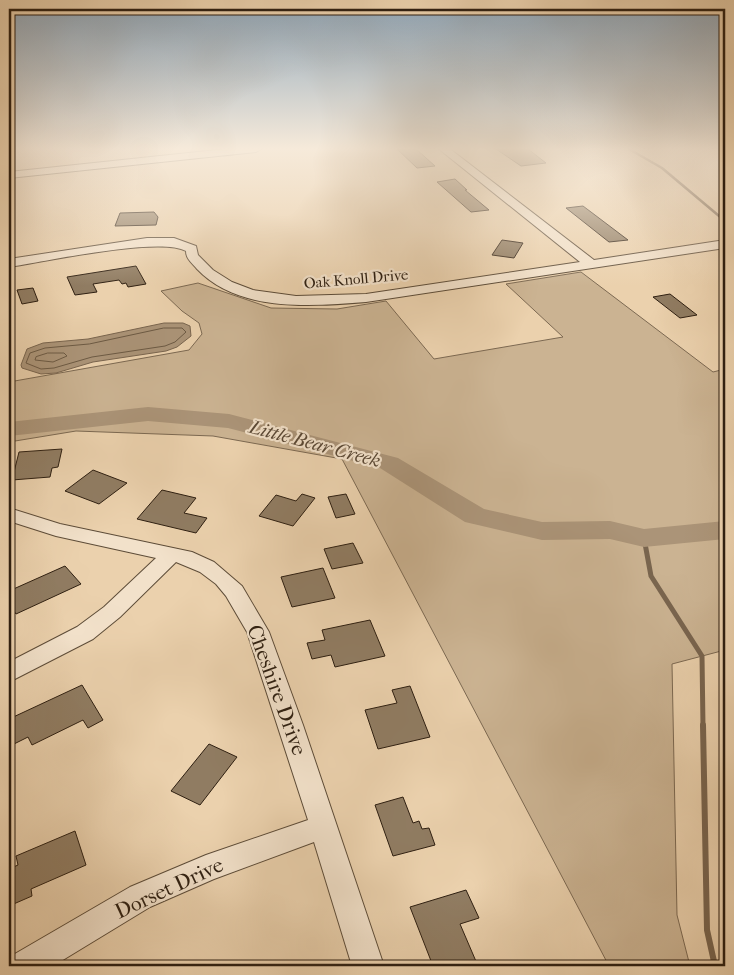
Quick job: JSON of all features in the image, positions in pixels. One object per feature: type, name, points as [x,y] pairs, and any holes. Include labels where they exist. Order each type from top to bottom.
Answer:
[{"type":"street","points":[[502,194],[591,264]]},
{"type":"street","name":"Oak Knoll Drive","points":[[9,263],[147,242],[174,242],[183,244],[192,250],[192,256],[198,265],[218,279],[251,294],[282,300],[331,300],[366,298],[725,244]]},
{"type":"street","name":"Cheshire Drive","points":[[9,514],[56,530],[172,554],[192,560],[222,578],[234,591],[258,632],[291,725],[368,966]]},
{"type":"street","points":[[9,673],[85,633],[112,612],[172,554]]},
{"type":"street","name":"Dorset Drive","points":[[24,966],[140,897],[206,868],[324,827]]},
{"type":"shaded area","points":[[581,272],[713,372],[725,369],[725,650],[672,664],[677,915],[690,966],[609,966],[342,459],[213,436],[76,431],[9,442],[9,382],[189,350],[202,334],[199,323],[182,311],[161,291],[198,283],[271,308],[337,309],[386,301],[434,359],[563,337],[506,284]]},
{"type":"water","points":[[164,323],[183,323],[190,326],[191,336],[177,347],[166,351],[93,362],[56,373],[41,374],[22,368],[21,365],[27,349],[43,343],[88,339]]},
{"type":"building","points":[[451,194],[470,194],[489,210],[471,212]]},
{"type":"building","points":[[583,206],[628,240],[609,242],[566,208]]},
{"type":"building","points":[[154,212],[158,217],[156,225],[115,226],[120,213]]},
{"type":"building","points":[[502,240],[523,243],[514,258],[492,255]]},
{"type":"building","points":[[136,266],[146,284],[128,287],[126,283],[122,284],[119,280],[93,284],[97,292],[75,295],[67,277]]},
{"type":"building","points":[[33,288],[38,301],[22,304],[17,290]]},
{"type":"building","points":[[670,294],[697,315],[680,318],[653,297]]},
{"type":"building","points":[[62,449],[58,467],[52,468],[50,477],[12,480],[19,452]]},
{"type":"building","points":[[93,470],[127,483],[99,504],[65,491]]},
{"type":"building","points":[[162,490],[196,498],[184,513],[207,518],[196,533],[137,519]]},
{"type":"building","points":[[302,494],[315,498],[293,526],[259,516],[276,495],[296,501]]},
{"type":"building","points":[[346,494],[355,514],[336,518],[328,497]]},
{"type":"building","points":[[353,543],[363,563],[332,569],[324,549]]},
{"type":"building","points":[[65,566],[81,584],[16,614],[9,604],[9,591]]},
{"type":"building","points":[[323,568],[335,598],[292,607],[281,577]]},
{"type":"building","points":[[370,620],[385,656],[335,667],[331,655],[312,659],[307,643],[325,640],[322,630]]},
{"type":"building","points":[[82,685],[103,720],[88,728],[83,720],[32,745],[28,737],[14,744],[9,733],[9,719]]},
{"type":"building","points":[[410,686],[430,737],[378,749],[365,710],[397,703],[392,690]]},
{"type":"building","points":[[209,744],[237,757],[200,805],[171,791]]},
{"type":"building","points":[[403,797],[413,823],[419,821],[422,829],[429,828],[435,845],[393,856],[375,805]]},
{"type":"building","points":[[75,831],[86,865],[31,889],[32,896],[9,906],[9,869],[18,865],[16,856]]},
{"type":"building","points":[[466,890],[479,918],[460,924],[478,966],[433,966],[410,907]]},
{"type":"waterway","points":[[694,194],[725,221]]},
{"type":"waterway","name":"Little Bear Creek","points":[[9,429],[148,414],[229,421],[389,463],[475,516],[542,531],[610,530],[644,538],[725,530]]},
{"type":"waterway","points":[[644,538],[651,576],[702,656],[703,727]]},
{"type":"waterway","points":[[703,725],[707,930],[715,966]]}]
